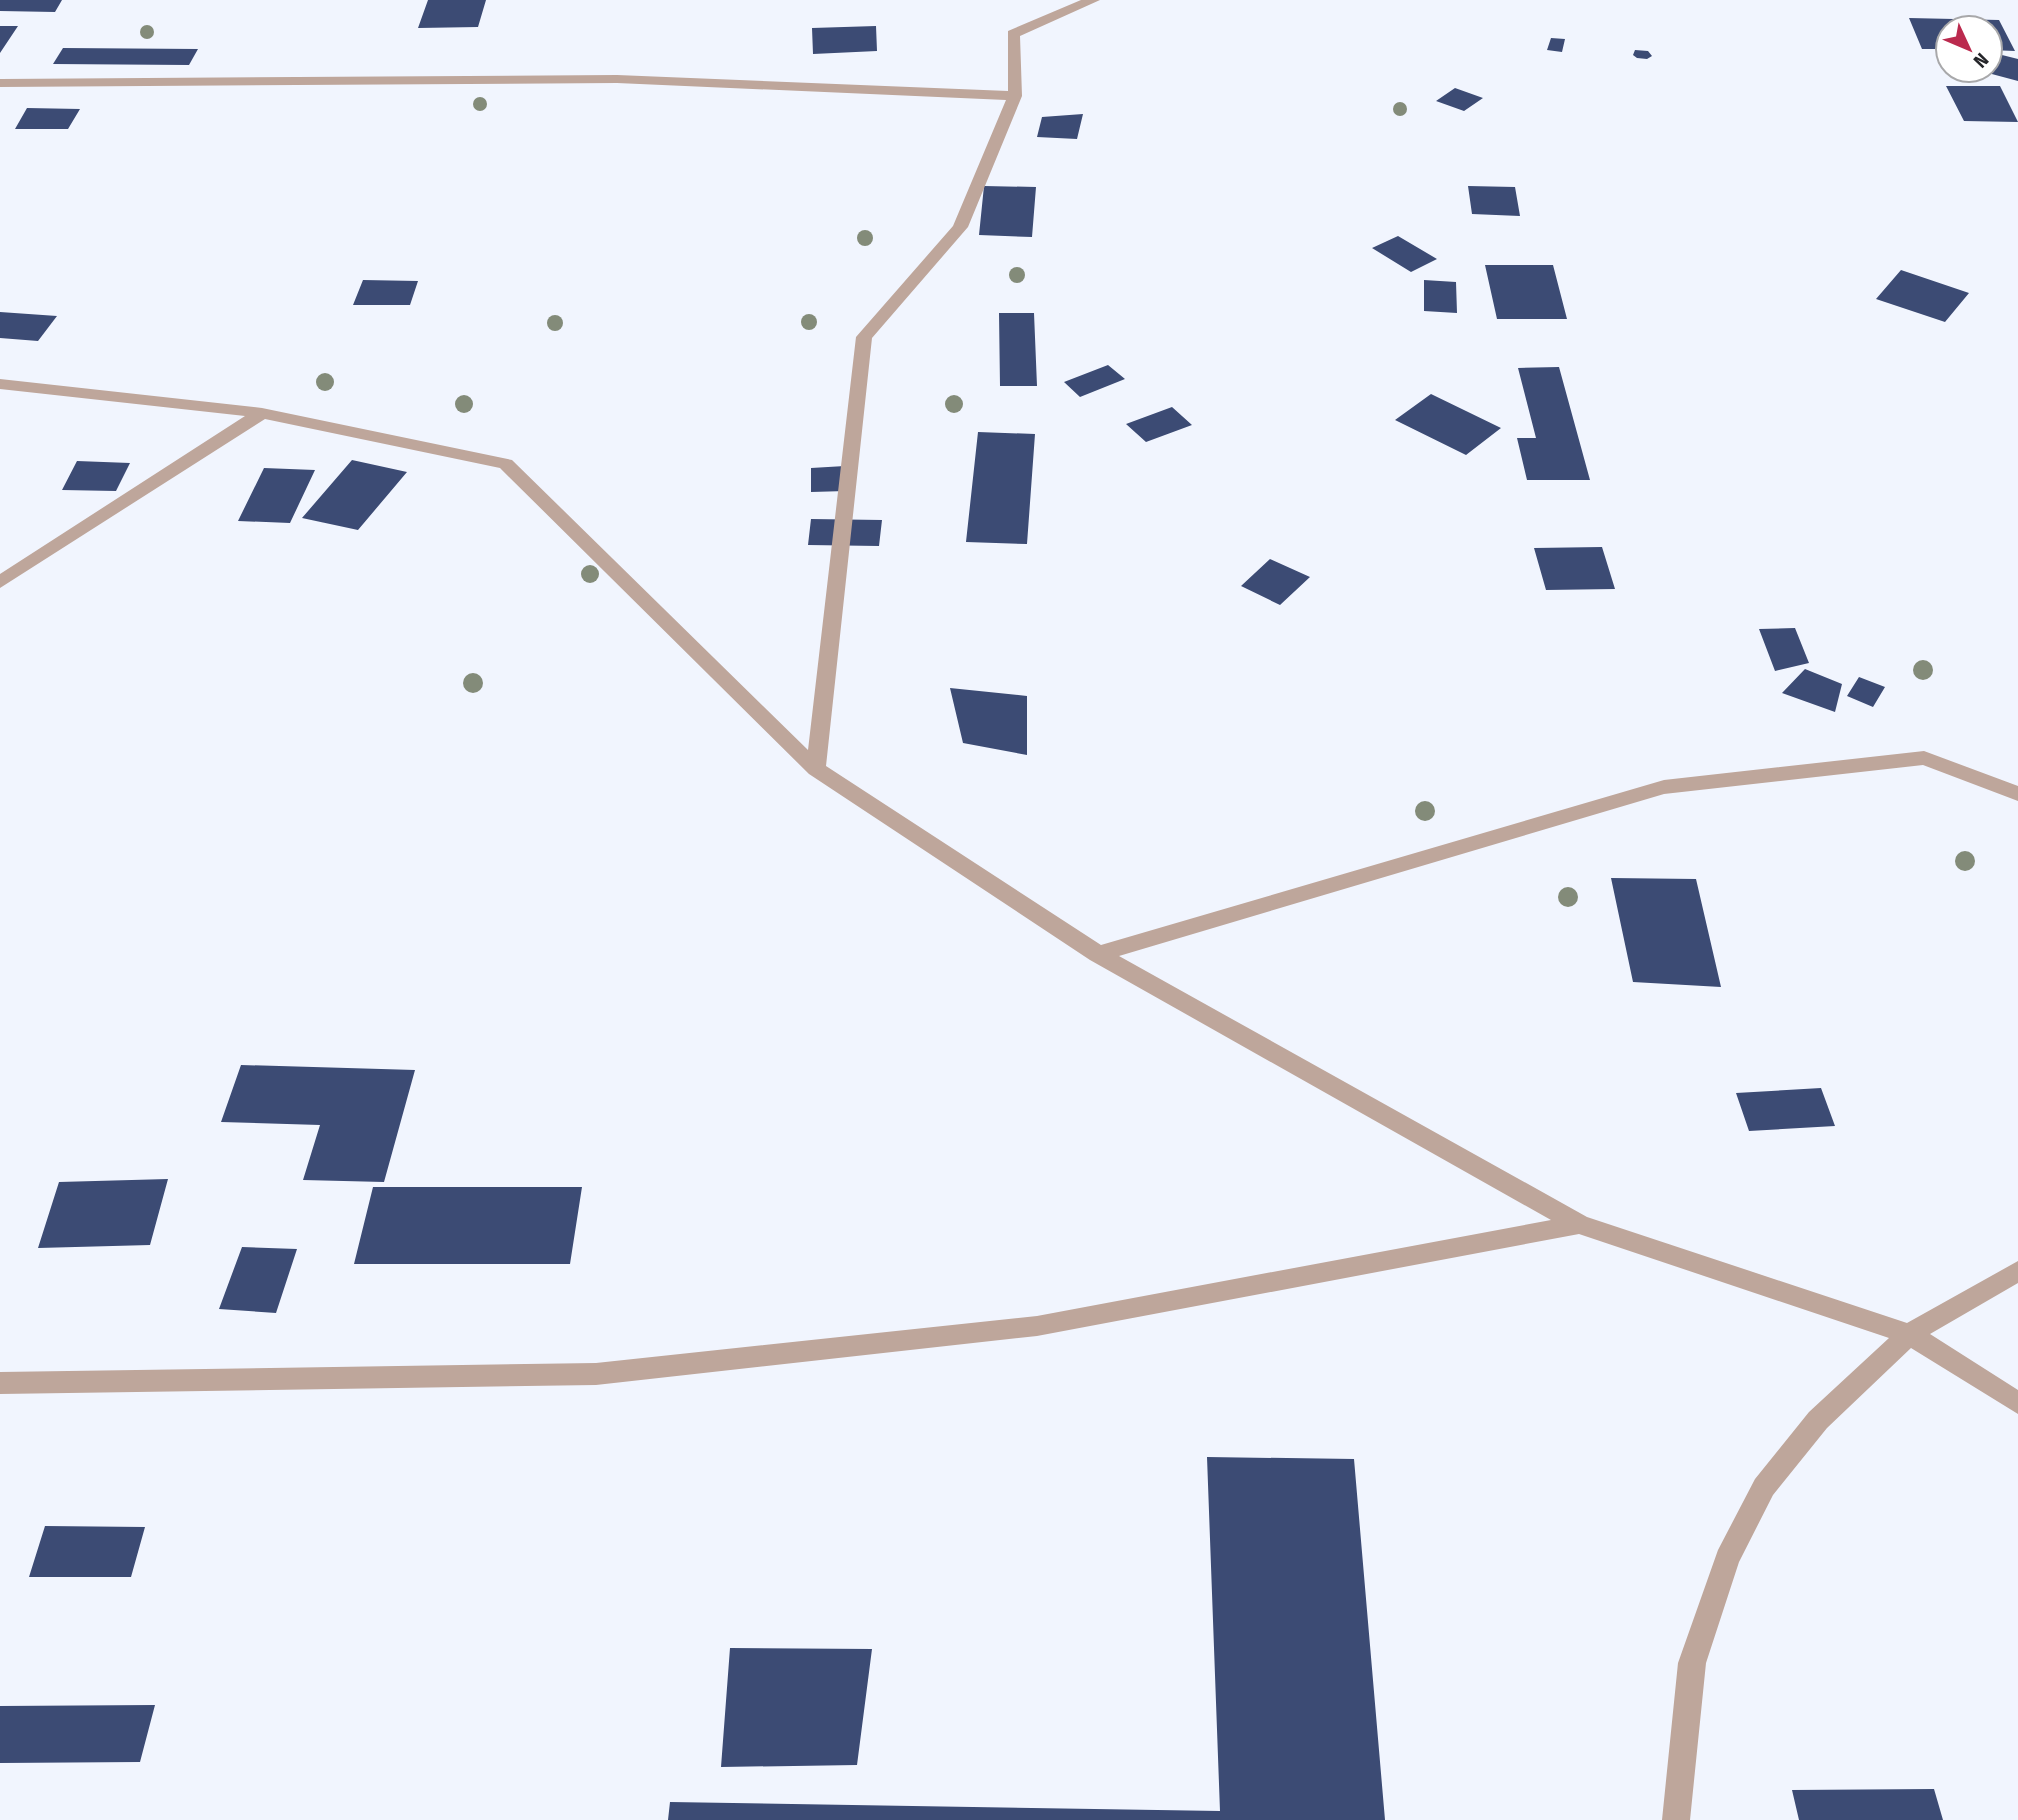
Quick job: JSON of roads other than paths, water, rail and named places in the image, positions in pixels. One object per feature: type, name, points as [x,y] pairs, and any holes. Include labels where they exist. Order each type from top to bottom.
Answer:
[{"type":"street","points":[[816,769],[864,337],[960,227],[1015,96],[1013,34],[1093,0]]},
{"type":"street","points":[[0,83],[617,79],[1015,96]]},
{"type":"street","points":[[0,384],[262,413],[506,464],[816,769],[1098,954],[1579,1224],[1909,1334],[2018,1403]]},
{"type":"street","points":[[0,582],[262,413]]},
{"type":"street","points":[[1098,954],[1664,787],[1924,758],[2018,794]]},
{"type":"street","points":[[0,1383],[596,1374],[1037,1326],[1579,1224]]},
{"type":"street","points":[[1676,1820],[1692,1663],[1727,1559],[1764,1487],[1818,1420],[1909,1334],[2018,1271]]}]
